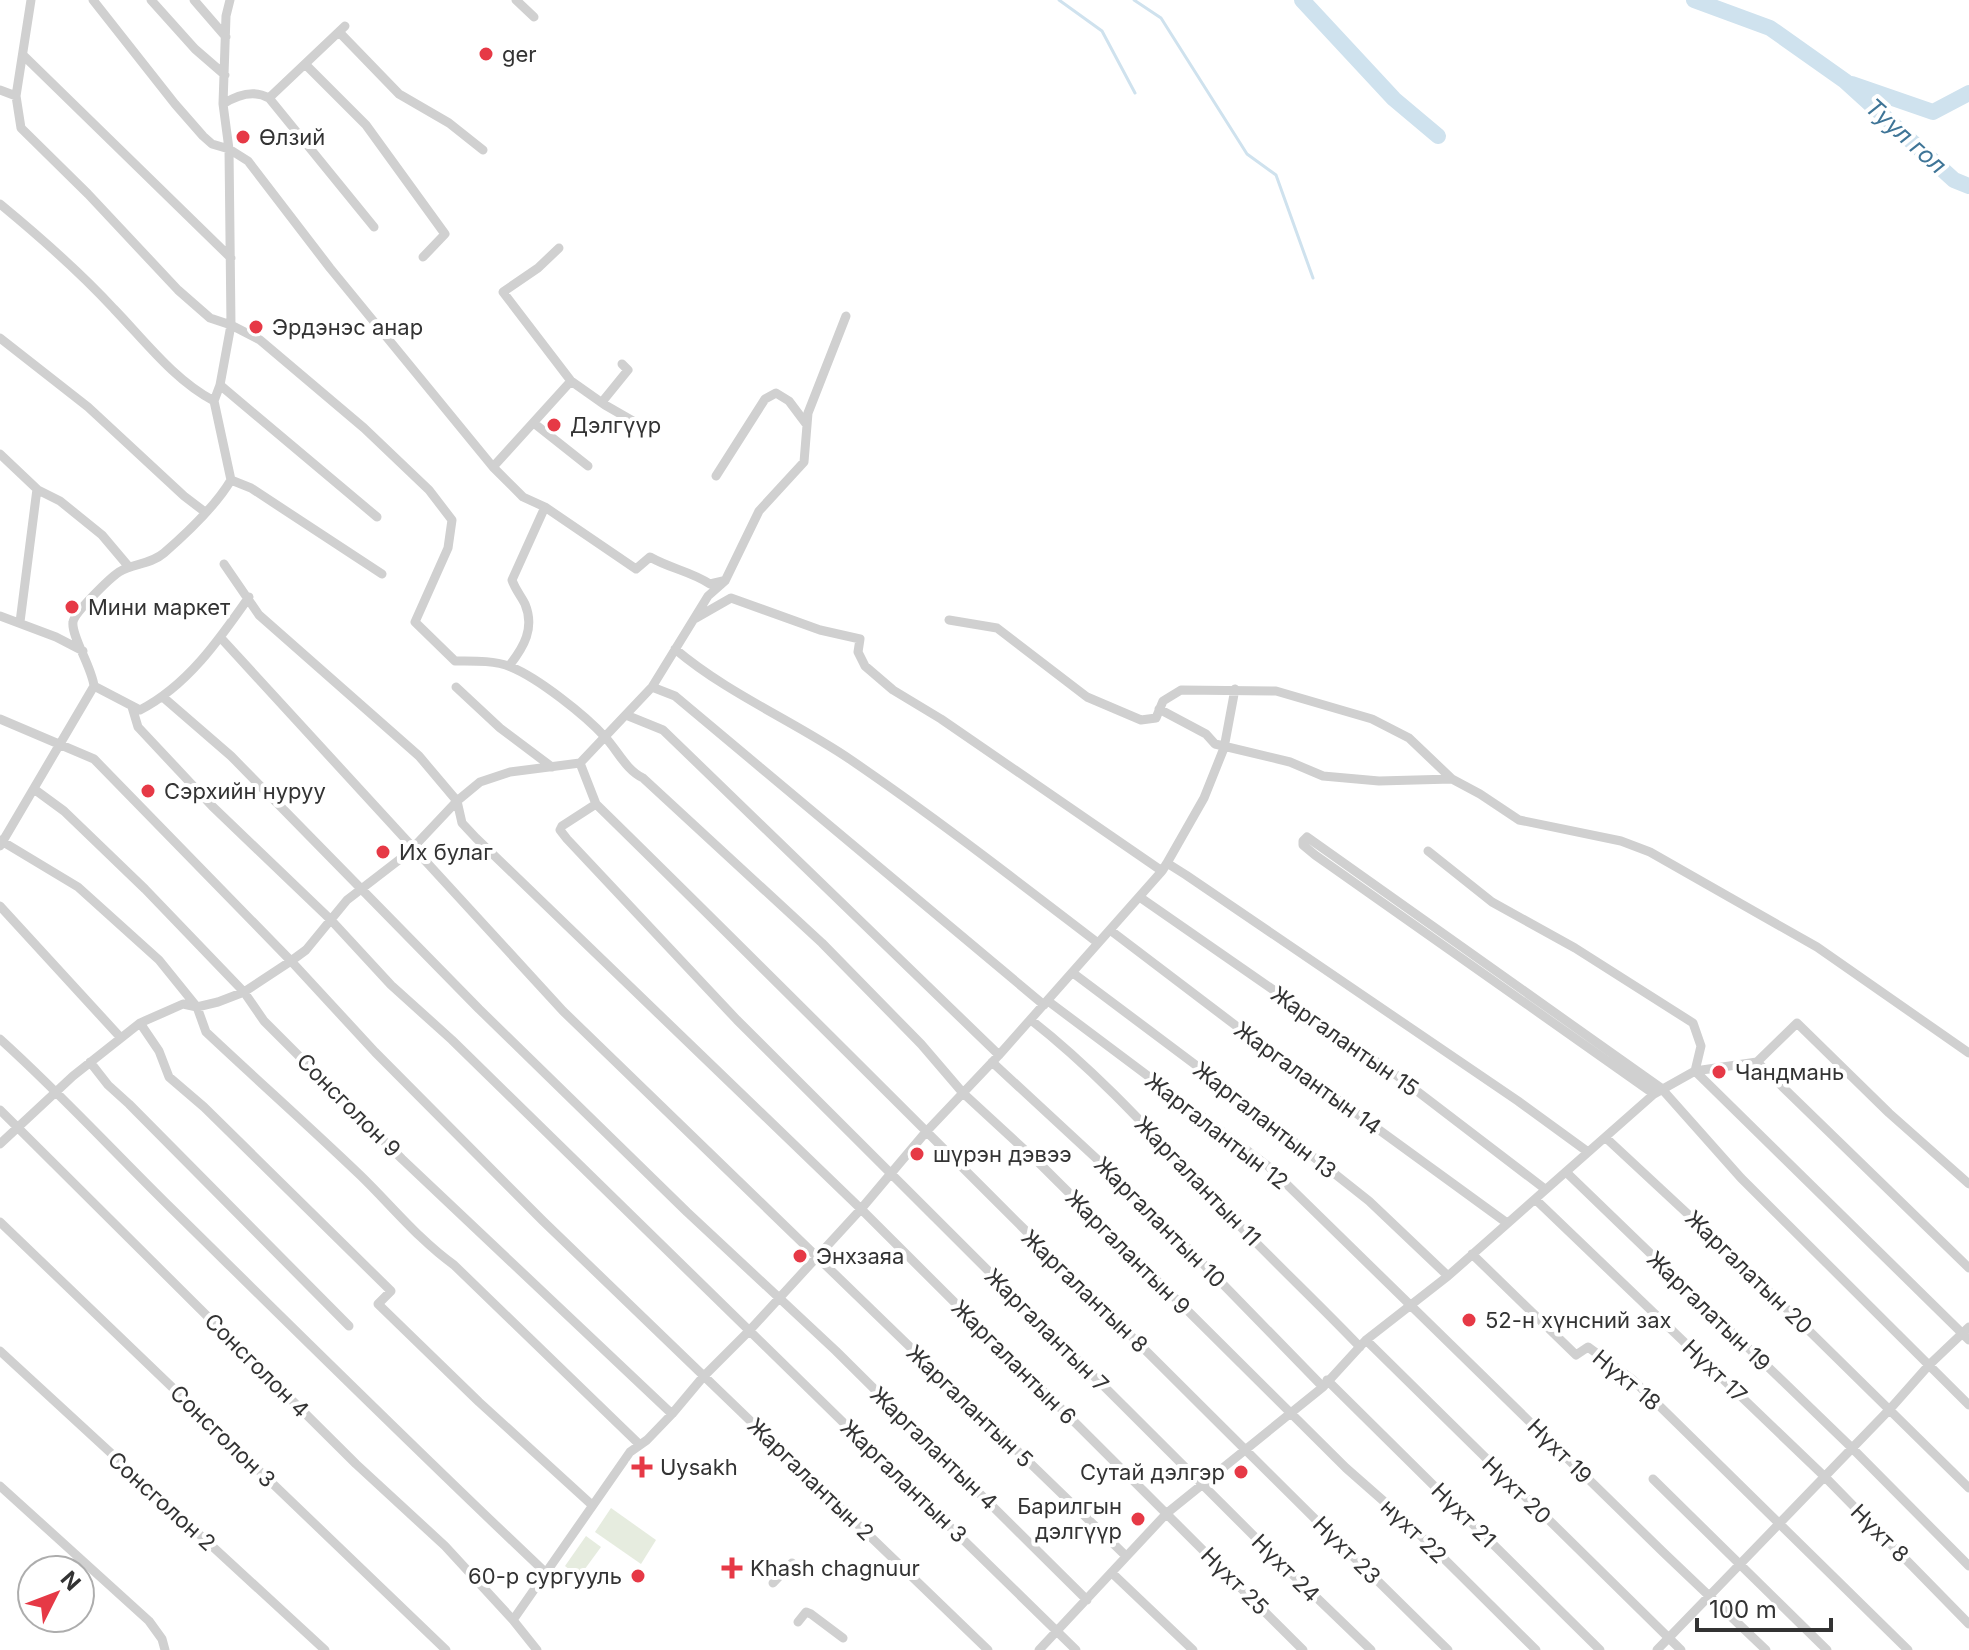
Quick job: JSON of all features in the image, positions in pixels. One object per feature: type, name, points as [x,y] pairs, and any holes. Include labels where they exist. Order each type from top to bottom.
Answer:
[{"type":"street","points":[[31,0],[16,96],[21,128],[178,290],[210,318],[260,340],[352,418],[444,507],[452,520],[448,548],[415,622],[455,661],[509,666],[519,653],[531,628],[529,615],[512,580],[545,507]]},
{"type":"street","points":[[93,0],[203,136],[212,144],[229,149],[248,161],[330,268],[493,467],[523,497],[545,507],[636,569],[650,557],[670,569],[693,573],[710,584],[725,581]]},
{"type":"street","points":[[151,0],[195,49],[225,75]]},
{"type":"street","points":[[194,0],[226,37]]},
{"type":"street","points":[[230,0],[226,16],[223,104],[229,149],[231,325],[214,401],[231,480]]},
{"type":"street","points":[[516,0],[534,17]]},
{"type":"street","points":[[269,98],[342,29],[399,94],[449,123],[483,150]]},
{"type":"street","points":[[24,56],[231,258]]},
{"type":"street","points":[[305,64],[366,125],[445,234],[423,257]]},
{"type":"street","points":[[0,90],[16,96]]},
{"type":"street","points":[[223,104],[238,95],[261,94],[269,98],[374,227]]},
{"type":"street","points":[[0,204],[87,281],[139,337],[199,393],[214,401]]},
{"type":"street","points":[[559,248],[538,268],[503,292],[571,381],[645,428]]},
{"type":"street","points":[[0,1144],[90,1062],[140,1023],[183,1004],[197,1007],[244,992],[306,950],[347,900],[414,847],[457,801],[480,782],[510,772],[580,763],[652,687],[708,596],[725,581],[759,511],[804,462],[808,413],[846,316]]},
{"type":"street","points":[[0,338],[88,407],[205,512]]},
{"type":"street","points":[[602,402],[628,370],[622,364]]},
{"type":"street","points":[[493,467],[571,381]]},
{"type":"street","points":[[220,385],[377,517]]},
{"type":"street","points":[[716,476],[765,399],[776,393],[789,401],[807,425]]},
{"type":"street","points":[[535,424],[588,466]]},
{"type":"street","points":[[0,454],[37,489],[60,501],[102,535],[129,567]]},
{"type":"street","points":[[231,480],[205,512],[162,554],[150,562],[117,573],[75,615],[73,627],[93,674],[94,686],[1,842],[78,887],[159,960],[197,1007],[206,1032],[336,1152],[407,1221],[428,1246],[454,1265],[639,1444]]},
{"type":"street","points":[[231,480],[251,488],[382,574]]},
{"type":"street","points":[[20,622],[37,489]]},
{"type":"street","name":"Жаргалантын 6","points":[[224,564],[259,615],[419,756],[457,801],[462,823],[476,838],[861,1209],[1167,1513]]},
{"type":"street","points":[[94,686],[140,710],[164,698],[220,637],[249,597]]},
{"type":"street","points":[[696,618],[731,598],[820,630],[860,639],[858,652],[865,666],[893,690],[1518,1101],[1588,1152]]},
{"type":"street","points":[[0,616],[83,651]]},
{"type":"street","points":[[949,620],[997,628],[1087,697],[1141,720],[1156,718],[1163,701],[1181,690],[1235,689],[1276,691],[1372,719],[1409,738],[1452,779],[1519,820],[1621,841],[1650,852],[1817,947],[1969,1053]]},
{"type":"street","name":"Жаргалантын 5","points":[[220,637],[563,1011],[1126,1556]]},
{"type":"street","points":[[675,649],[696,667],[849,759],[975,848],[1098,943]]},
{"type":"street","name":"Жаргалантын 9","points":[[509,666],[530,677],[585,717],[635,774],[822,943],[921,1044],[963,1093],[1039,1163],[1291,1413]]},
{"type":"street","points":[[456,687],[500,728],[552,767]]},
{"type":"street","name":"Жаргалантын 12","points":[[652,687],[675,696],[1046,1003],[1268,1166],[1412,1305]]},
{"type":"street","points":[[513,1620],[630,1452],[647,1440],[749,1331],[861,1209],[925,1133],[1141,898],[1165,867],[1204,798],[1224,746],[1235,689]]},
{"type":"street","name":"Жаргалантын 4","points":[[164,698],[231,756],[479,1009],[777,1299],[836,1351],[1087,1600]]},
{"type":"street","name":"Жаргалантын 3","points":[[132,707],[138,727],[212,806],[331,920],[391,985],[452,1040],[1076,1650]]},
{"type":"street","points":[[1159,709],[1206,734],[1215,744],[1290,762],[1323,776],[1379,781],[1452,779]]},
{"type":"street","name":"Жаргалантын 10","points":[[626,715],[663,730],[1325,1384]]},
{"type":"street","name":"Жаргалантын 2","points":[[0,719],[94,759],[386,1063],[703,1377],[988,1650]]},
{"type":"street","points":[[580,763],[596,804]]},
{"type":"street","name":"Сонсголон 9","points":[[34,789],[84,830],[244,992],[264,1021],[402,1159],[672,1414]]},
{"type":"street","name":"Жаргалантын 8","points":[[596,804],[1247,1449]]},
{"type":"street","name":"Жаргалантын 7","points":[[596,804],[562,826],[560,830],[567,839],[737,1020],[1203,1484]]},
{"type":"street","points":[[1545,1011],[1473,968],[1315,855],[1303,845],[1303,841],[1307,837],[1480,959],[1545,1011],[1657,1091],[1969,1405]]},
{"type":"street","points":[[1428,851],[1492,902],[1575,948],[1693,1023],[1701,1046],[1695,1071]]},
{"type":"street","name":"Жаргалантын 15","points":[[1141,898],[1396,1075],[1545,1189]]},
{"type":"street","points":[[0,906],[121,1038]]},
{"type":"street","name":"Жаргалантын 14","points":[[1110,930],[1507,1223]]},
{"type":"street","points":[[1473,968],[1480,959]]},
{"type":"street","name":"Жаргалантын 13","points":[[1073,973],[1233,1093],[1369,1201],[1448,1276]]},
{"type":"street","name":"Жаргалантын 11","points":[[1031,1020],[1101,1079],[1237,1224],[1363,1344]]},
{"type":"street","points":[[140,1023],[159,1051],[169,1077],[204,1107],[391,1291],[378,1304],[592,1505]]},
{"type":"street","points":[[1039,1650],[1167,1513],[1325,1384],[1363,1344],[1448,1276],[1657,1091],[1695,1071],[1757,1062],[1797,1023],[1889,1113],[1969,1184]]},
{"type":"street","points":[[0,1039],[57,1091],[172,1209],[545,1572]]},
{"type":"street","points":[[90,1062],[108,1085],[349,1326]]},
{"type":"street","points":[[1757,1062],[1969,1268]]},
{"type":"street","points":[[1657,1650],[1929,1365],[1967,1333],[1695,1071]]},
{"type":"street","name":"Сонсголон 4","points":[[0,1110],[356,1464],[445,1546],[537,1650]]},
{"type":"street","name":"Жаргалатын 20","points":[[1606,1138],[1733,1256],[1969,1488]]},
{"type":"street","name":"Жаргалатын 19","points":[[1566,1172],[1852,1448],[1969,1566]]},
{"type":"street","name":"Нүхт 17","points":[[1535,1199],[1825,1477]]},
{"type":"street","name":"Сонсголон 3","points":[[0,1222],[446,1650]]},
{"type":"street","name":"Нүхт 18","points":[[1472,1254],[1576,1355],[1588,1347],[1633,1380],[1780,1523]]},
{"type":"street","name":"Нүхт 19","points":[[1412,1305],[1766,1650]]},
{"type":"street","name":"Нүхт 20","points":[[1363,1344],[1681,1650]]},
{"type":"street","name":"Сонсголон 2","points":[[0,1351],[325,1650]]},
{"type":"street","name":"Нүхт 21","points":[[1325,1384],[1600,1650]]},
{"type":"street","name":"нүхт 22","points":[[1291,1413],[1536,1650]]},
{"type":"street","name":"Нүхт 23","points":[[1247,1449],[1448,1650]]},
{"type":"street","name":"Нүхт 8","points":[[1825,1477],[1969,1624]]},
{"type":"street","points":[[1653,1479],[1827,1650]]},
{"type":"street","name":"Нүхт 24","points":[[1203,1484],[1371,1650]]},
{"type":"street","points":[[0,1486],[149,1621],[162,1639],[165,1650]]},
{"type":"street","name":"Нүхт 25","points":[[1167,1513],[1303,1650]]},
{"type":"street","points":[[1780,1523],[1908,1650]]},
{"type":"street","points":[[773,1583],[792,1563]]},
{"type":"street","points":[[1112,1573],[1193,1650]]},
{"type":"street","points":[[798,1622],[806,1612],[843,1638]]},
{"type":"shaded area","points":[[611,1508],[656,1540],[641,1564],[595,1532]]},
{"type":"shaded area","points":[[586,1536],[601,1547],[579,1577],[565,1566]]},
{"type":"waterway","points":[[1059,0],[1102,31],[1135,93]]},
{"type":"waterway","points":[[1134,0],[1161,18],[1247,154],[1276,175],[1313,278]]},
{"type":"waterway","points":[[1302,0],[1394,99],[1438,136]]},
{"type":"waterway","name":"Туул гол","points":[[1694,0],[1770,28],[1845,81],[1954,180],[1969,186]]},
{"type":"waterway","name":"Туул гол","points":[[1852,84],[1933,112],[1969,93]]},
{"type":"place","name":"ger","points":[[486,54]]},
{"type":"place","name":"Өлзий","points":[[243,137]]},
{"type":"place","name":"Эрдэнэс анар","points":[[256,327]]},
{"type":"place","name":"Дэлгүүр","points":[[554,425]]},
{"type":"place","name":"Мини маркет","points":[[72,607]]},
{"type":"place","name":"Сэрхийн нуруу","points":[[148,791]]},
{"type":"place","name":"Их булаг","points":[[383,852]]},
{"type":"place","name":"Чандмань","points":[[1719,1072]]},
{"type":"place","name":"шүрэн дэвээ","points":[[917,1154]]},
{"type":"place","name":"Энхзаяа","points":[[800,1256]]},
{"type":"place","name":"52-н хүнсний зах","points":[[1469,1320]]},
{"type":"place","name":"Uysakh","points":[[642,1467]]},
{"type":"place","name":"Сутай дэлгэр","points":[[1241,1472]]},
{"type":"place","name":"Барилгын дэлгүүр","points":[[1138,1519]]},
{"type":"place","name":"Khash chagnuur","points":[[732,1568]]},
{"type":"place","name":"60-р сургууль","points":[[638,1576]]}]
